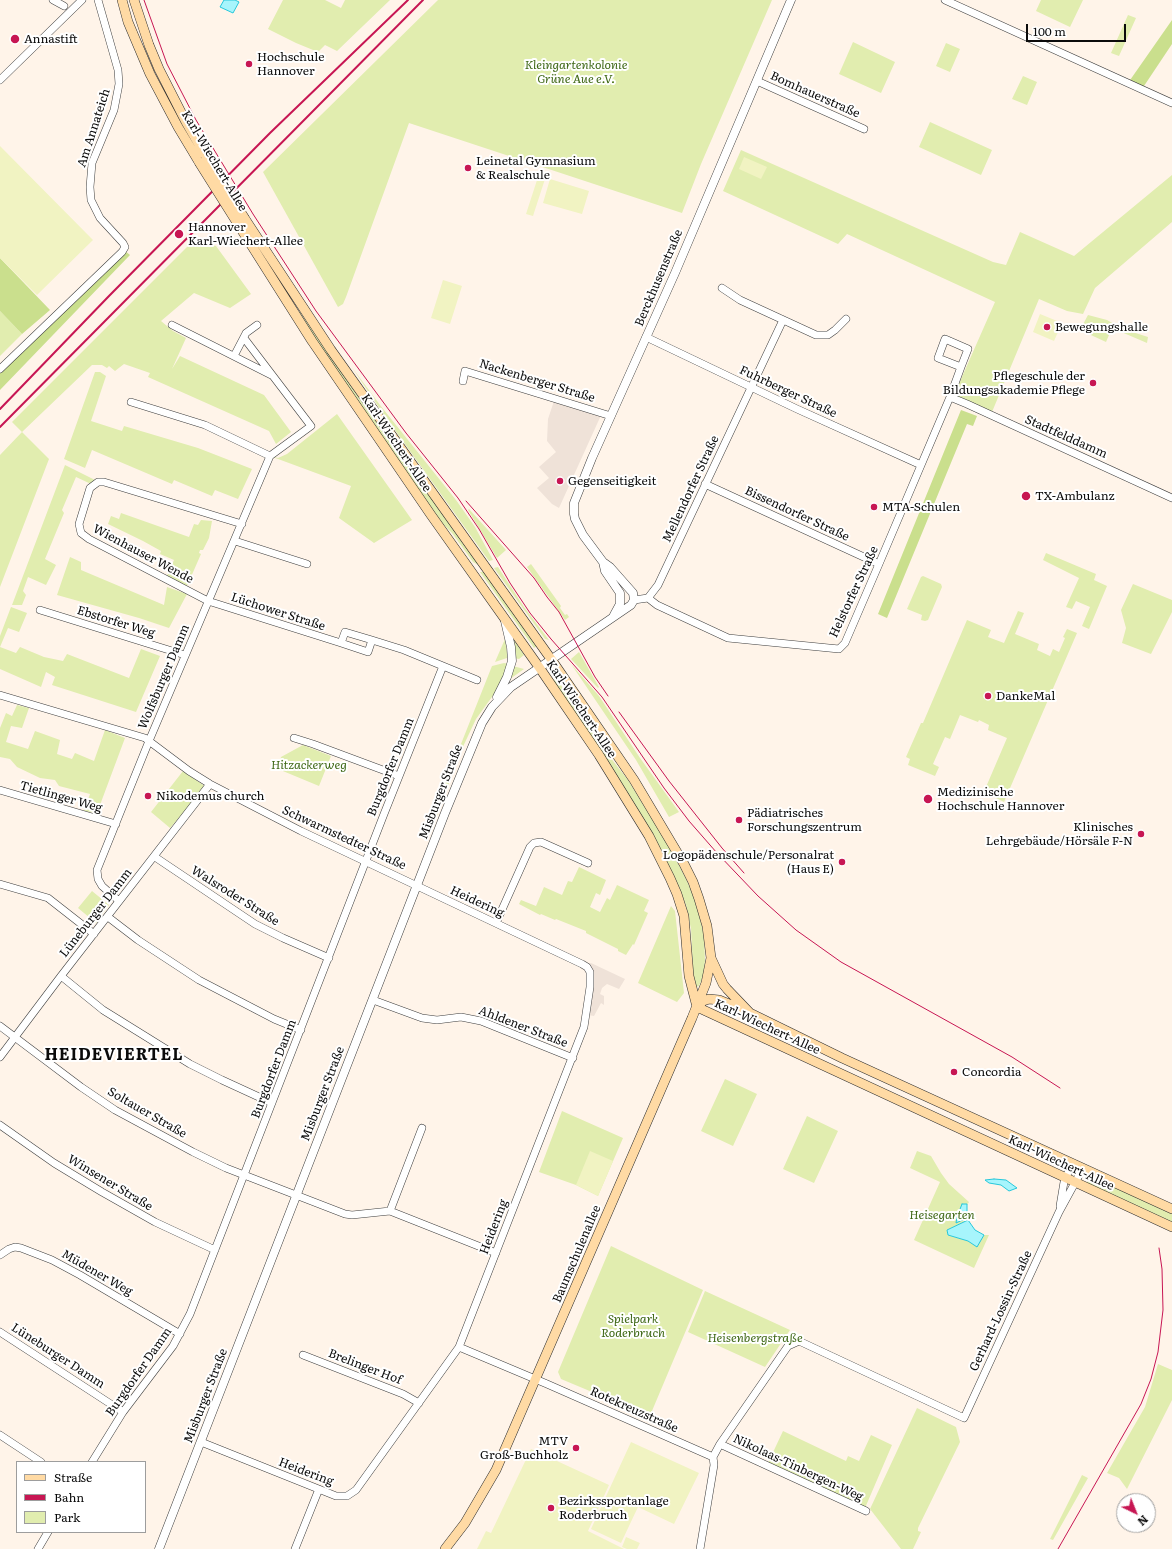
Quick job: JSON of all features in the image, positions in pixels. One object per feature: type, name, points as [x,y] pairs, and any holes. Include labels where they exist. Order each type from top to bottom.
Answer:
[{"type":"main road","name":"Karl-Wiechert-Allee","points":[[122,0],[128,22],[150,74],[178,127],[202,158],[312,341],[431,515],[539,668],[616,782],[649,836],[663,862],[677,894],[684,916],[689,976],[697,1007],[1172,1227]]},
{"type":"main road","name":"Karl-Wiechert-Allee","points":[[134,0],[159,70],[186,122],[202,158]]},
{"type":"main road","name":"Karl-Wiechert-Allee","points":[[241,222],[551,658],[634,780],[684,864],[700,899],[707,926],[711,958],[723,984],[750,1013],[842,1058],[1172,1209]]},
{"type":"main road","name":"Baumschulenallee","points":[[445,1549],[472,1512],[496,1470],[697,1007],[706,983],[711,958]]},
{"type":"main road","points":[[697,1007],[703,1001],[709,999],[719,1000],[750,1013]]},
{"type":"main road","points":[[880,1092],[886,1078]]},
{"type":"street","points":[[53,0],[64,6]]},
{"type":"street","points":[[0,80],[82,0]]},
{"type":"street","name":"Am Annateich","points":[[0,369],[122,252],[125,247],[100,218],[91,200],[90,187],[92,163],[114,110],[119,84],[118,70],[98,0]]},
{"type":"street","name":"Berckhusenstraße","points":[[634,600],[633,593],[610,567],[603,562],[580,529],[575,519],[574,506],[586,474],[791,0]]},
{"type":"street","points":[[945,0],[1172,103]]},
{"type":"street","name":"Bomhauerstraße","points":[[757,81],[864,129]]},
{"type":"street","points":[[722,288],[740,300],[816,335],[828,335],[836,330],[846,319]]},
{"type":"street","name":"Mellendorfer Straße","points":[[648,598],[658,585],[783,320]]},
{"type":"street","points":[[172,325],[273,376]]},
{"type":"street","points":[[234,356],[246,333],[257,325]]},
{"type":"street","name":"Fuhrberger Straße","points":[[646,337],[752,386],[797,409],[921,465]]},
{"type":"street","points":[[131,402],[205,425],[270,456],[311,426],[244,338]]},
{"type":"street","name":"Helstorfer Straße","points":[[648,598],[657,605],[728,638],[839,649],[845,643],[879,564],[950,397],[968,349],[945,340],[938,358],[960,367]]},
{"type":"street","name":"Nackenberger Straße","points":[[463,381],[465,371],[611,416]]},
{"type":"street","name":"Stadtfelddamm","points":[[950,397],[1172,498]]},
{"type":"street","name":"Wolfsburger Damm","points":[[119,902],[102,886],[98,879],[97,870],[149,741],[270,456]]},
{"type":"street","name":"Wienhauser Wende","points":[[208,601],[81,533],[79,524],[87,494],[93,485],[98,482],[104,482],[242,524]]},
{"type":"street","name":"Bissendorfer Straße","points":[[705,484],[879,564]]},
{"type":"street","points":[[235,540],[307,564]]},
{"type":"street","name":"Berckhusenstraße","points":[[603,562],[605,571],[620,593],[620,604],[614,616]]},
{"type":"street","points":[[539,668],[551,658],[631,605],[634,600],[648,598]]},
{"type":"street","name":"Lüchower Straße","points":[[208,601],[368,652],[372,640]]},
{"type":"street","name":"Ebstorfer Weg","points":[[40,610],[185,655]]},
{"type":"street","points":[[492,707],[507,677],[512,661],[511,647],[505,620]]},
{"type":"street","points":[[341,643],[345,632],[404,650],[477,680]]},
{"type":"street","name":"Burgdorfer Damm","points":[[93,1461],[124,1412],[180,1334],[190,1314],[443,666]]},
{"type":"street","name":"Misburger Straße","points":[[159,1549],[478,732],[492,707],[511,687],[539,668]]},
{"type":"street","name":"Schwarmstedter Straße","points":[[0,695],[145,738],[189,771],[210,784],[301,831],[417,885]]},
{"type":"street","points":[[294,738],[400,776]]},
{"type":"street","name":"Lüneburger Damm","points":[[0,1056],[60,976],[155,857],[210,784]]},
{"type":"street","name":"Tietlinger Weg","points":[[0,790],[116,824]]},
{"type":"street","points":[[496,923],[530,847],[534,843],[541,842],[588,863]]},
{"type":"street","name":"Walsroder Straße","points":[[155,857],[255,924],[329,958]]},
{"type":"street","points":[[0,884],[48,898],[94,934]]},
{"type":"street","name":"Heidering","points":[[200,1442],[318,1489],[342,1497],[351,1494],[459,1347],[573,1058],[584,1027],[591,977],[587,967],[417,885]]},
{"type":"street","points":[[108,917],[138,940],[199,980],[274,1019],[301,1030]]},
{"type":"street","points":[[60,976],[103,1010],[190,1064],[272,1103]]},
{"type":"street","name":"Ahldener Straße","points":[[373,1000],[426,1019],[437,1020],[461,1017],[481,1021],[573,1058]]},
{"type":"street","name":"Soltauer Straße","points":[[0,1026],[81,1087],[115,1110],[193,1152],[244,1176],[345,1214],[352,1215],[390,1211]]},
{"type":"street","name":"Winsener Straße","points":[[0,1125],[54,1163],[102,1192],[154,1222],[215,1250]]},
{"type":"street","points":[[422,1128],[390,1211],[496,1253]]},
{"type":"street","name":"Gerhard-Lossin-Straße","points":[[1058,1212],[1066,1178],[1072,1163]]},
{"type":"street","name":"Gerhard-Lossin-Straße","points":[[720,1444],[788,1346],[798,1341],[964,1418],[1058,1212],[1083,1168]]},
{"type":"street","name":"Müdener Weg","points":[[0,1256],[9,1249],[15,1247],[52,1260],[180,1334]]},
{"type":"street","name":"Lüneburger Damm","points":[[0,1332],[124,1412]]},
{"type":"street","name":"Rotekreuzstraße","points":[[459,1347],[713,1457]]},
{"type":"street","name":"Brelinger Hof","points":[[303,1354],[403,1394],[419,1403]]},
{"type":"street","points":[[0,1435],[39,1461]]},
{"type":"street","points":[[700,1549],[714,1465],[713,1457],[720,1444]]},
{"type":"street","name":"Nikolaas-Tinbergen-Weg","points":[[720,1444],[866,1511]]},
{"type":"street","points":[[295,1549],[318,1489]]},
{"type":"street","points":[[38,1549],[47,1533]]},
{"type":"green space","points":[[283,0],[325,0],[341,8],[345,0],[390,0],[337,51],[325,45],[318,52],[268,29]]},
{"type":"green space","name":"Kleingartenkolonie Grüne Aue e.V.","points":[[438,0],[772,0],[701,164],[682,213],[409,123],[346,297],[343,304],[338,307],[263,172]]},
{"type":"green space","points":[[1041,0],[1083,0],[1070,27],[1036,11]]},
{"type":"green space","points":[[1128,15],[1136,18],[1119,56],[1111,53]]},
{"type":"green space","points":[[1172,20],[1172,44],[1142,89],[1128,83]]},
{"type":"green space","points":[[853,42],[895,62],[881,93],[839,74]]},
{"type":"green space","points":[[946,43],[960,49],[950,72],[936,66]]},
{"type":"green space","points":[[1023,76],[1037,82],[1027,105],[1012,99]]},
{"type":"green space","points":[[930,122],[992,150],[981,175],[919,147]]},
{"type":"green space","points":[[0,146],[93,240],[37,295],[0,258]]},
{"type":"green space","points":[[741,150],[993,262],[1006,265],[1020,232],[1074,256],[1172,175],[1172,222],[1095,288],[1083,314],[1067,311],[1039,299],[992,412],[954,395],[995,302],[847,234],[838,244],[723,191]]},
{"type":"green space","points":[[744,157],[767,167],[761,179],[739,169]]},
{"type":"green space","points":[[538,177],[545,179],[533,216],[526,214]]},
{"type":"green space","points":[[550,179],[589,191],[582,214],[543,203]]},
{"type":"green space","points":[[193,241],[205,242],[216,246],[251,294],[230,308],[194,293],[161,321],[173,331],[186,338],[172,369],[180,356],[264,395],[291,432],[276,444],[269,431],[148,377],[150,373],[124,364],[115,371],[109,366],[107,368],[102,365],[92,365],[22,432],[12,422]]},
{"type":"green space","points":[[125,251],[130,255],[0,390],[0,373]]},
{"type":"green space","points":[[0,258],[50,310],[22,334],[0,311]]},
{"type":"green space","points":[[443,280],[462,286],[450,324],[431,318]]},
{"type":"green space","points":[[0,311],[22,334],[0,356]]},
{"type":"green space","points":[[299,311],[359,398],[480,566],[473,562],[452,533],[441,522],[356,401],[298,312]]},
{"type":"green space","name":"Bewegungshalle","points":[[1040,314],[1062,323],[1054,341],[1033,332]]},
{"type":"green space","points":[[1088,315],[1107,320],[1123,329],[1148,337],[1147,343],[1112,328],[1106,342],[1080,330]]},
{"type":"green space","points":[[351,366],[380,405],[456,500],[475,527],[493,560],[489,561],[384,415]]},
{"type":"green space","points":[[95,372],[100,372],[106,376],[91,421],[122,431],[124,426],[198,448],[252,469],[238,499],[215,490],[212,496],[174,480],[172,484],[92,450],[85,468],[64,459]]},
{"type":"green space","points":[[961,410],[977,416],[973,426],[967,424],[887,618],[878,614]]},
{"type":"green space","points":[[337,414],[412,520],[374,543],[339,518],[351,486],[270,456],[278,458],[287,454]]},
{"type":"green space","points":[[22,432],[49,459],[0,587],[0,455]]},
{"type":"green space","points":[[65,465],[95,480],[91,484],[76,477],[62,510],[64,513],[45,559],[56,565],[46,585],[28,577],[23,591],[26,595],[22,605],[12,605]]},
{"type":"green space","points":[[469,509],[506,550],[497,558],[468,510]]},
{"type":"green space","points":[[121,513],[189,537],[194,524],[198,525],[201,520],[212,521],[209,538],[203,550],[200,550],[199,553],[201,554],[187,586],[167,576],[174,560],[160,554],[161,551],[143,541],[108,524],[111,516],[119,519]]},
{"type":"green space","points":[[1046,553],[1096,574],[1094,580],[1107,586],[1089,629],[1082,626],[1090,607],[1076,601],[1072,609],[1066,607],[1079,578],[1043,560]]},
{"type":"green space","points":[[70,557],[81,562],[81,570],[164,605],[167,587],[187,594],[169,628],[57,595]]},
{"type":"green space","points":[[531,564],[561,606],[560,608],[565,615],[567,614],[569,617],[565,620],[527,567]]},
{"type":"green space","points":[[498,567],[524,607],[549,640],[545,639],[494,568]]},
{"type":"green space","points":[[480,572],[485,572],[537,646],[534,648]]},
{"type":"green space","points":[[923,576],[941,584],[942,587],[928,620],[925,621],[921,620],[922,615],[907,609],[921,577]]},
{"type":"green space","points":[[1133,584],[1172,600],[1172,612],[1151,654],[1122,643],[1126,628],[1121,610]]},
{"type":"green space","points":[[11,607],[27,613],[19,632],[8,628],[0,647],[0,636]]},
{"type":"green space","points":[[1018,611],[1024,613],[1015,634],[1039,644],[1037,650],[1050,656],[1053,649],[1059,652],[1067,629],[1077,633],[1004,802],[994,797],[996,792],[986,787],[1007,738],[988,730],[989,725],[979,720],[978,722],[960,715],[950,739],[945,737],[933,764],[939,767],[935,776],[908,765],[910,759],[906,757],[921,723],[923,723],[967,620],[991,630],[988,637],[1004,643]]},
{"type":"green space","points":[[505,639],[507,658],[495,662]]},
{"type":"green space","points":[[513,639],[524,655],[519,659],[514,658]]},
{"type":"green space","points":[[0,647],[16,653],[20,647],[44,657],[63,661],[67,654],[129,678],[141,649],[160,656],[136,712],[52,685],[55,677],[46,672],[41,687],[0,669]]},
{"type":"green space","points":[[579,652],[599,687],[598,688],[571,659]]},
{"type":"green space","points":[[504,663],[508,664],[506,672],[497,690],[476,719],[460,753],[436,819],[433,818],[428,833],[426,832],[492,666]]},
{"type":"green space","points":[[571,664],[599,696],[640,758],[679,812],[669,817],[636,760]]},
{"type":"green space","points":[[513,666],[524,669],[510,679]]},
{"type":"green space","points":[[556,678],[606,752],[628,780],[671,850],[687,881],[696,902],[704,935],[705,961],[703,977],[699,986],[694,988],[691,929],[686,905],[679,888],[552,681]]},
{"type":"green space","points":[[17,705],[29,708],[22,728],[11,726],[6,742],[28,749],[35,731],[60,740],[57,754],[72,759],[75,753],[94,761],[105,730],[125,738],[97,813],[84,811],[90,794],[59,786],[55,780],[40,778],[17,767],[10,759],[0,757],[0,728],[6,713],[12,716]]},
{"type":"green space","name":"Hitzackerweg","points":[[303,745],[331,756],[319,786],[278,769],[281,757]]},
{"type":"green space","points":[[183,771],[206,787],[170,828],[151,812]]},
{"type":"green space","points":[[579,867],[606,880],[600,895],[596,893],[590,907],[600,912],[607,898],[610,900],[617,885],[649,900],[644,911],[648,913],[634,945],[633,944],[626,955],[618,951],[618,949],[586,933],[586,931],[556,919],[555,920],[541,914],[540,915],[519,904],[521,900],[536,906],[544,887],[562,895],[568,881],[572,882]]},
{"type":"green space","points":[[92,891],[109,905],[96,923],[78,908]]},
{"type":"green space","points":[[671,906],[675,911],[684,993],[677,1002],[638,983]]},
{"type":"green space","points":[[725,1079],[757,1094],[733,1146],[701,1131]]},
{"type":"green space","points":[[562,1111],[623,1138],[598,1196],[576,1185],[539,1172]]},
{"type":"green space","points":[[807,1116],[838,1131],[814,1183],[783,1169]]},
{"type":"green space","points":[[590,1151],[613,1161],[598,1196],[576,1185]]},
{"type":"green space","name":"Heisegarten","points":[[917,1151],[931,1156],[949,1184],[969,1202],[956,1223],[968,1218],[969,1220],[947,1230],[948,1235],[968,1241],[976,1246],[984,1235],[989,1235],[974,1268],[914,1240],[940,1182],[910,1168]]},
{"type":"green space","points":[[1092,1172],[1172,1209],[1172,1227],[1085,1187]]},
{"type":"green space","name":"Spielpark Roderbruch","points":[[611,1246],[703,1290],[649,1418],[633,1411],[628,1407],[561,1379],[558,1372]]},
{"type":"green space","name":"Heisenbergstraße","points":[[705,1291],[790,1330],[765,1367],[688,1332]]},
{"type":"green space","points":[[1158,1364],[1172,1370],[1172,1400],[1127,1489],[1119,1478],[1107,1473],[1145,1407]]},
{"type":"green space","points":[[917,1408],[956,1427],[960,1442],[918,1528],[918,1531],[921,1532],[913,1549],[901,1549],[870,1509]]},
{"type":"green space","points":[[783,1431],[846,1461],[848,1456],[859,1461],[871,1435],[892,1445],[865,1508],[768,1463]]},
{"type":"green space","points":[[631,1442],[699,1473],[674,1524],[638,1507],[621,1543],[591,1529]]},
{"type":"green space","name":"Bezirkssportanlage Roderbruch","points":[[531,1449],[609,1485],[588,1531],[624,1549],[477,1549],[486,1531],[491,1533]]},
{"type":"green space","points":[[1082,1475],[1088,1478],[1053,1540],[1050,1539]]},
{"type":"green space","points":[[626,1537],[640,1543],[637,1549],[627,1549],[622,1547]]},
{"type":"shaded area","points":[[555,398],[602,413],[559,508],[552,504],[537,488],[549,478],[539,467],[556,452],[547,441],[548,419]]},
{"type":"shaded area","points":[[591,963],[625,979],[619,989],[607,984],[602,988],[600,994],[604,996],[604,1005],[601,1003],[594,1016],[588,1015],[594,977],[593,972],[587,965]]},
{"type":"water","points":[[224,0],[235,0],[239,2],[233,13],[220,7]]},
{"type":"water","points":[[985,1180],[1006,1180],[1017,1188],[1009,1191],[1001,1185],[989,1183]]},
{"type":"water","points":[[962,1204],[967,1204],[967,1218],[956,1223],[957,1217]]},
{"type":"water","points":[[968,1220],[975,1230],[984,1235],[977,1247],[968,1241],[948,1235],[947,1230]]},
{"type":"tram line","points":[[144,0],[167,64],[196,120],[253,214],[316,311],[406,433],[458,498],[479,529],[510,583],[530,613],[602,697],[664,788],[689,821],[758,896],[796,930],[841,962],[1012,1057],[1060,1088]]},
{"type":"tram line","points":[[466,501],[534,578],[559,612],[595,677],[608,696]]},
{"type":"tram line","points":[[619,712],[669,781],[722,848],[744,873]]},
{"type":"tram line","points":[[1058,1549],[1141,1404],[1151,1379],[1158,1352],[1163,1310],[1162,1269],[1159,1248]]},
{"type":"railway","points":[[0,409],[270,133],[408,0]]},
{"type":"railway","points":[[0,427],[423,0]]},
{"type":"place","name":"Annastift","points":[[15,39]]},
{"type":"place","name":"Hochschule Hannover","points":[[249,64]]},
{"type":"place","name":"Leinetal Gymnasium & Realschule","points":[[468,168]]},
{"type":"place","name":"Hannover Karl-Wiechert-Allee","points":[[179,234]]},
{"type":"place","name":"Bewegungshalle","points":[[1047,327]]},
{"type":"place","name":"Pflegeschule der Bildungsakademie Pflege","points":[[1093,383]]},
{"type":"place","name":"Gegenseitigkeit","points":[[560,481]]},
{"type":"place","name":"TX-Ambulanz","points":[[1026,496]]},
{"type":"place","name":"MTA-Schulen","points":[[874,507]]},
{"type":"place","name":"DankeMal","points":[[988,696]]},
{"type":"place","name":"Nikodemus church","points":[[148,796]]},
{"type":"place","name":"Medizinische Hochschule Hannover","points":[[928,799]]},
{"type":"place","name":"Pädiatrisches Forschungszentrum","points":[[739,820]]},
{"type":"place","name":"Klinisches Lehrgebäude/Hörsäle F-N","points":[[1141,834]]},
{"type":"place","name":"Logopädenschule/Personalrat (Haus E)","points":[[842,862]]},
{"type":"place","name":"Concordia","points":[[954,1072]]},
{"type":"place","name":"MTV Groß-Buchholz","points":[[576,1448]]},
{"type":"place","name":"Bezirkssportanlage Roderbruch","points":[[551,1508]]},
{"type":"district","name":"HEIDEVIERTEL","points":[[114,1055]]}]
